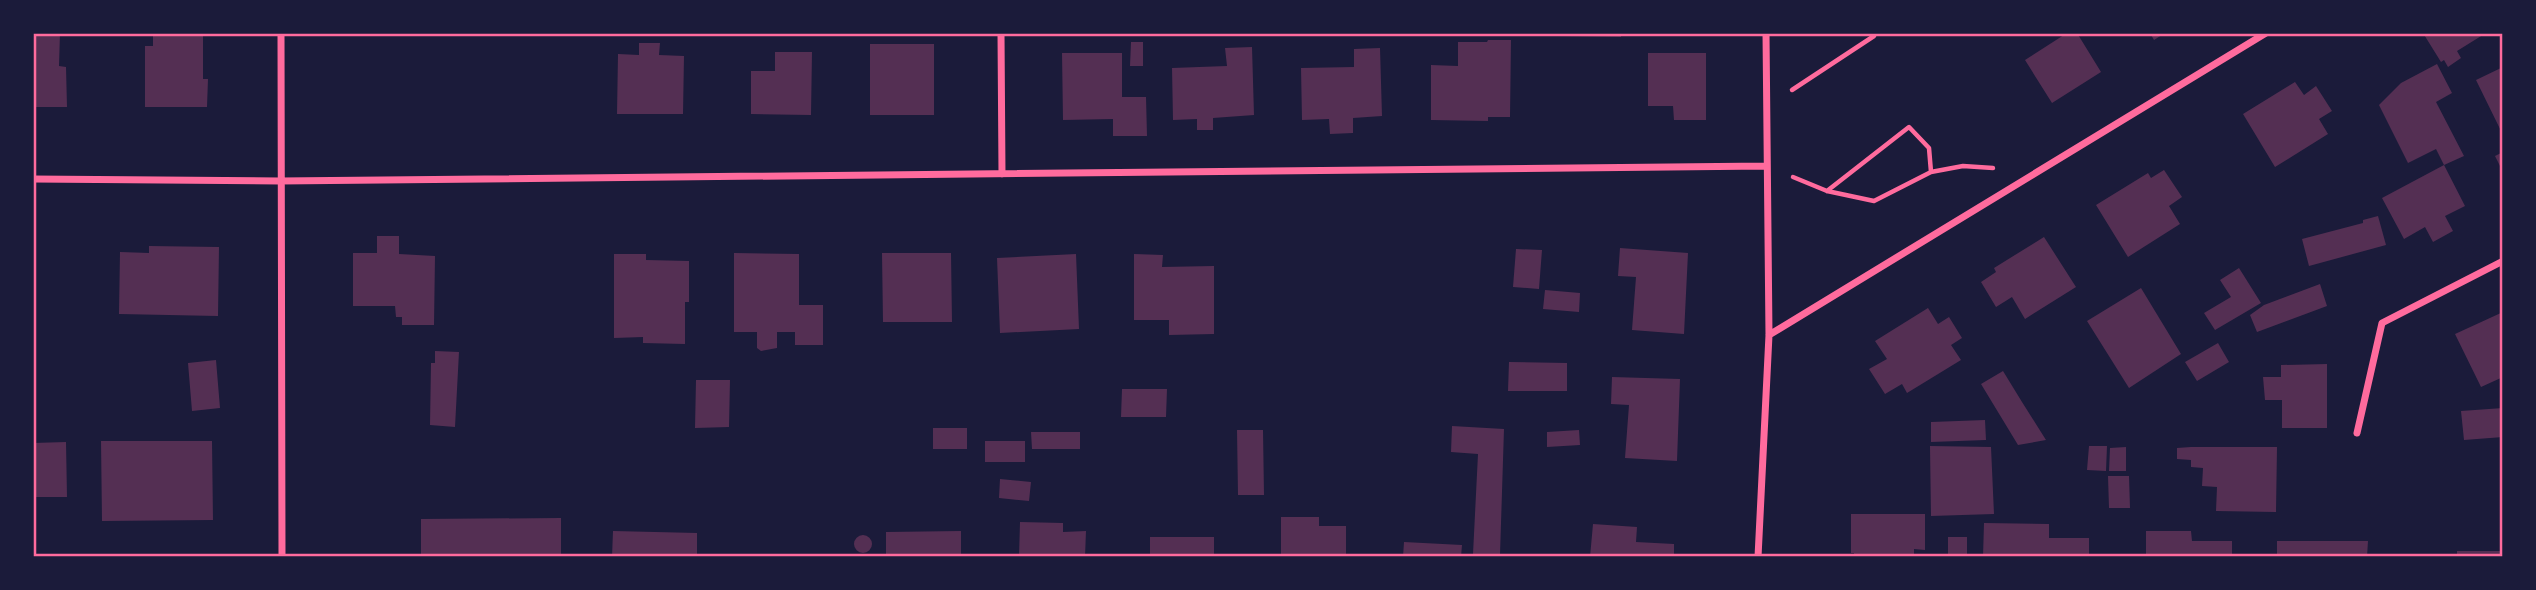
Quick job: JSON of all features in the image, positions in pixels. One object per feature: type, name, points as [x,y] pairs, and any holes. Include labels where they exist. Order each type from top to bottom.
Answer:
[{"type":"street","points":[[281,33],[282,557]]},
{"type":"street","points":[[1001,33],[1002,174]]},
{"type":"street","points":[[1758,557],[1769,335],[1766,33]]},
{"type":"street","points":[[1769,335],[2266,33]]},
{"type":"street","points":[[33,179],[280,181],[1766,166]]},
{"type":"street","points":[[2357,433],[2382,323],[2503,261]]},
{"type":"path","points":[[1766,107],[1874,36],[1872,33]]},
{"type":"path","points":[[1827,191],[1909,127],[1929,148],[1931,172]]},
{"type":"path","points":[[1766,166],[1827,191],[1874,201],[1931,172],[1963,166],[2039,171]]},
{"type":"building","points":[[34,33],[60,33],[59,66],[66,67],[67,107],[36,107]]},
{"type":"building","points":[[153,33],[203,33],[203,79],[208,79],[207,107],[145,107],[145,46],[153,46]]},
{"type":"building","points":[[1556,33],[1621,33],[1621,37],[1556,36]]},
{"type":"building","points":[[2067,33],[2077,33],[2101,72],[2052,103],[2025,60]]},
{"type":"building","points":[[2150,33],[2165,33],[2154,40]]},
{"type":"building","points":[[2423,33],[2486,33],[2457,51],[2461,58],[2448,67],[2444,60],[2441,62]]},
{"type":"building","points":[[1511,40],[1510,117],[1488,117],[1488,121],[1431,120],[1431,65],[1458,66],[1458,42]]},
{"type":"building","points":[[1131,42],[1143,42],[1143,66],[1130,66]]},
{"type":"building","points":[[639,43],[660,43],[659,55],[684,56],[683,114],[617,114],[618,54],[639,55]]},
{"type":"building","points":[[870,44],[934,44],[934,115],[870,115]]},
{"type":"building","points":[[1252,47],[1254,115],[1213,118],[1213,130],[1197,130],[1197,119],[1173,120],[1172,68],[1227,66],[1225,48]]},
{"type":"building","points":[[1380,48],[1382,116],[1353,118],[1353,133],[1330,134],[1329,119],[1302,120],[1301,68],[1354,67],[1354,49]]},
{"type":"building","points":[[775,52],[812,52],[811,115],[751,114],[751,71],[775,71]]},
{"type":"building","points":[[1062,53],[1122,53],[1122,97],[1146,97],[1147,136],[1113,136],[1113,119],[1063,120]]},
{"type":"building","points":[[1648,53],[1706,53],[1706,120],[1674,120],[1673,106],[1648,106]]},
{"type":"building","points":[[2437,64],[2452,93],[2436,102],[2464,156],[2444,165],[2436,149],[2408,163],[2379,105],[2401,83]]},
{"type":"building","points":[[2503,67],[2503,135],[2476,80]]},
{"type":"building","points":[[2295,82],[2304,95],[2316,86],[2332,111],[2319,119],[2328,134],[2275,167],[2243,114]]},
{"type":"building","points":[[2503,152],[2503,172],[2495,156]]},
{"type":"building","points":[[2444,165],[2465,206],[2445,216],[2453,231],[2433,242],[2425,227],[2404,239],[2382,198]]},
{"type":"building","points":[[2164,170],[2182,197],[2169,206],[2180,224],[2128,257],[2096,205],[2148,173],[2151,178]]},
{"type":"building","points":[[2378,216],[2386,245],[2309,266],[2302,239],[2363,223],[2363,220]]},
{"type":"building","points":[[377,236],[399,236],[399,254],[435,256],[434,325],[402,325],[402,317],[396,317],[395,306],[353,306],[353,253],[377,253]]},
{"type":"building","points":[[2044,237],[2076,287],[2025,319],[2012,297],[1996,307],[1981,282],[1996,272],[1994,268]]},
{"type":"building","points":[[149,246],[219,247],[218,316],[119,314],[120,252],[149,253]]},
{"type":"building","points":[[1620,248],[1688,253],[1684,334],[1632,330],[1636,277],[1618,276]]},
{"type":"building","points":[[1516,249],[1542,250],[1539,289],[1513,287]]},
{"type":"building","points":[[734,253],[799,254],[799,305],[823,305],[823,345],[795,345],[795,332],[777,332],[777,348],[761,351],[757,348],[757,332],[734,332]]},
{"type":"building","points":[[882,253],[951,253],[952,322],[883,322]]},
{"type":"building","points":[[614,254],[646,254],[646,260],[689,261],[685,344],[643,343],[643,337],[614,338]]},
{"type":"building","points":[[1076,254],[1079,329],[1000,333],[997,258]]},
{"type":"building","points":[[1134,254],[1163,255],[1162,267],[1214,266],[1214,334],[1169,335],[1169,320],[1134,320]]},
{"type":"building","points":[[2239,268],[2261,303],[2215,330],[2204,313],[2231,297],[2220,280]]},
{"type":"building","points":[[2320,284],[2327,306],[2257,332],[2250,315],[2264,305]]},
{"type":"building","points":[[2141,288],[2181,354],[2129,388],[2087,321]]},
{"type":"building","points":[[1545,290],[1580,293],[1579,312],[1543,309]]},
{"type":"building","points":[[1928,308],[1938,324],[1949,317],[1962,338],[1951,345],[1961,360],[1907,393],[1902,384],[1885,394],[1869,369],[1887,359],[1875,341]]},
{"type":"building","points":[[2503,312],[2503,377],[2481,387],[2455,334]]},
{"type":"building","points":[[2218,343],[2229,362],[2197,381],[2185,362]]},
{"type":"building","points":[[435,351],[459,352],[455,427],[430,425],[431,363],[435,363]]},
{"type":"building","points":[[216,360],[220,408],[192,411],[188,363]]},
{"type":"building","points":[[1509,362],[1567,363],[1567,391],[1508,391]]},
{"type":"building","points":[[2327,364],[2327,428],[2282,428],[2282,400],[2265,400],[2263,377],[2281,377],[2281,365]]},
{"type":"building","points":[[2003,371],[2046,440],[2018,445],[1981,384]]},
{"type":"building","points":[[1612,377],[1680,379],[1677,461],[1625,458],[1629,405],[1611,404]]},
{"type":"building","points":[[696,380],[730,380],[729,427],[695,428]]},
{"type":"building","points":[[1122,389],[1167,389],[1166,417],[1121,417]]},
{"type":"building","points":[[2503,408],[2503,437],[2464,440],[2461,411]]},
{"type":"building","points":[[1985,420],[1986,440],[1931,442],[1931,422]]},
{"type":"building","points":[[1452,426],[1504,429],[1500,555],[1473,554],[1478,454],[1451,452]]},
{"type":"building","points":[[933,428],[967,428],[967,449],[933,449]]},
{"type":"building","points":[[1237,430],[1263,430],[1264,495],[1238,495]]},
{"type":"building","points":[[1579,430],[1580,445],[1547,447],[1547,432]]},
{"type":"building","points":[[1031,432],[1080,432],[1080,449],[1032,449]]},
{"type":"building","points":[[101,441],[212,441],[213,520],[102,521]]},
{"type":"building","points":[[985,441],[1025,441],[1025,462],[985,462]]},
{"type":"building","points":[[66,442],[67,497],[33,497],[33,443]]},
{"type":"building","points":[[1930,446],[1991,447],[1994,514],[1931,516]]},
{"type":"building","points":[[2089,446],[2107,446],[2106,471],[2087,470]]},
{"type":"building","points":[[2126,447],[2126,471],[2109,471],[2110,448]]},
{"type":"building","points":[[2277,447],[2276,512],[2216,511],[2217,487],[2202,486],[2203,468],[2191,467],[2191,460],[2177,459],[2177,448]]},
{"type":"building","points":[[2108,476],[2129,476],[2130,508],[2109,508]]},
{"type":"building","points":[[1000,479],[1031,482],[1029,501],[999,498]]},
{"type":"building","points":[[1851,514],[1925,514],[1925,550],[1914,549],[1914,557],[1854,557],[1854,553],[1851,553]]},
{"type":"building","points":[[1281,517],[1319,517],[1319,526],[1346,526],[1346,557],[1281,557]]},
{"type":"building","points":[[561,518],[561,557],[421,557],[421,519]]},
{"type":"building","points":[[1020,522],[1063,523],[1063,532],[1086,531],[1085,557],[1019,557]]},
{"type":"building","points":[[1984,523],[2049,524],[2049,538],[2089,538],[2089,557],[1983,557]]},
{"type":"building","points":[[1593,524],[1637,527],[1636,542],[1674,544],[1674,557],[1590,557]]},
{"type":"building","points":[[613,531],[697,533],[697,557],[612,557]]},
{"type":"building","points":[[961,531],[961,557],[886,557],[886,532]]},
{"type":"building","points":[[2146,531],[2191,531],[2192,541],[2232,541],[2232,557],[2146,557]]},
{"type":"building","points":[[863,535],[869,538],[872,544],[869,550],[863,553],[857,550],[854,544],[857,538]]},
{"type":"building","points":[[1150,537],[1214,537],[1214,557],[1150,557]]},
{"type":"building","points":[[1948,537],[1967,537],[1967,557],[1948,557]]},
{"type":"building","points":[[2277,541],[2368,541],[2367,557],[2277,557]]},
{"type":"building","points":[[1404,542],[1462,545],[1461,557],[1403,557]]},
{"type":"building","points":[[2457,551],[2503,551],[2503,557],[2457,557]]}]
